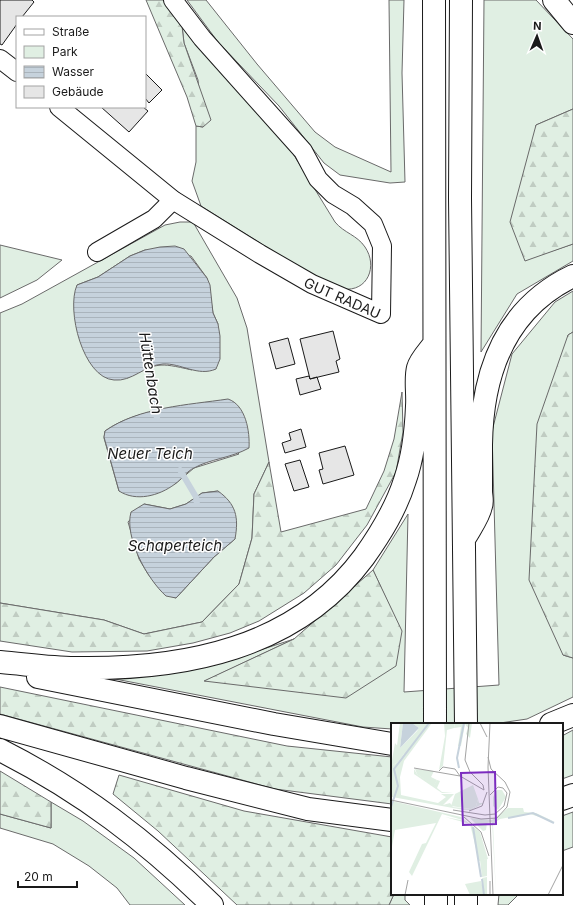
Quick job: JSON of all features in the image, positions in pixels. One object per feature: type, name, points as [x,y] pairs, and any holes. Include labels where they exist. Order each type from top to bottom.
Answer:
[{"type":"highway","points":[[434,0],[436,723]]},
{"type":"highway","points":[[461,0],[460,198],[466,723]]},
{"type":"highway","points":[[554,0],[573,23]]},
{"type":"highway","points":[[464,539],[482,506],[481,444],[483,410],[489,380],[496,358],[504,339],[515,322],[528,308],[544,294],[573,276]]},
{"type":"highway","points":[[0,662],[82,668],[116,667],[188,659],[246,645],[274,633],[297,620],[341,585],[378,538],[394,510],[406,480],[413,452],[417,408],[418,367],[434,344]]},
{"type":"highway","points":[[0,670],[274,724],[391,744]]},
{"type":"highway","points":[[553,723],[573,715]]},
{"type":"highway","points":[[0,726],[186,778],[308,809],[391,820]]},
{"type":"highway","points":[[0,750],[52,779],[102,811],[146,844],[212,905]]},
{"type":"highway","points":[[563,799],[573,794]]},
{"type":"street","name":"GUT RADAU","points":[[60,108],[174,200],[260,254],[312,284],[381,314],[382,246],[373,224],[353,206],[333,194],[318,179],[303,151],[202,38],[173,0]]},
{"type":"street","points":[[0,59],[16,71]]},
{"type":"street","points":[[97,252],[154,219],[174,200]]},
{"type":"green space","points":[[146,0],[163,0],[182,26],[184,43],[211,120],[203,127],[196,126],[187,97]]},
{"type":"green space","points":[[187,0],[206,0],[257,64],[315,132],[335,147],[391,172],[389,0],[404,0],[402,73],[405,182],[390,183],[340,175],[324,163],[279,106],[218,42]]},
{"type":"green space","points":[[484,0],[536,0],[573,39],[573,109],[536,125],[525,260],[573,244],[573,261],[517,294],[481,352]]},
{"type":"green space","points":[[182,26],[292,152],[335,222],[365,247],[371,262],[370,269],[368,276],[359,286],[352,289],[340,289],[322,282],[201,206],[192,181],[196,162],[196,126],[203,127],[198,80],[184,43]]},
{"type":"green space","points":[[573,109],[573,244],[525,261],[510,222],[536,125]]},
{"type":"green space","points":[[180,222],[193,222],[237,298],[247,328],[269,462],[254,494],[252,538],[239,584],[202,622],[144,634],[104,620],[0,603],[0,313],[22,304],[165,225]],"holes":[[[145,250],[191,256],[207,278],[213,313],[218,324],[192,370],[158,365],[145,369],[127,378],[77,285],[98,277],[130,256]],[[187,405],[239,454],[194,468],[175,484],[119,491],[104,438],[105,431],[124,420],[155,411]],[[218,491],[235,539],[214,557],[176,598],[162,592],[148,574],[139,559],[128,522],[144,504],[170,509],[186,504],[202,493]]]},
{"type":"green space","points":[[0,245],[62,260],[37,280],[0,298]]},
{"type":"green space","points":[[573,291],[573,332],[568,335],[563,655],[573,658],[573,697],[527,719],[500,723],[391,723],[391,729],[363,727],[110,678],[251,653],[294,639],[205,681],[401,631],[373,570],[408,514],[404,692],[499,685],[492,431],[512,354],[555,302]]},
{"type":"green space","points":[[573,332],[573,658],[563,655],[529,580],[537,424],[568,335]]},
{"type":"green space","points":[[402,392],[403,432],[396,472],[367,525],[336,565],[304,593],[259,621],[230,633],[193,643],[147,651],[72,652],[0,641],[0,603],[104,620],[144,634],[202,622],[239,584],[252,538],[254,494],[269,462],[281,532],[366,509],[384,471],[394,439]]},
{"type":"green space","points":[[373,570],[402,631],[396,666],[346,698],[204,681],[294,639]]},
{"type":"green space","points":[[0,687],[287,746],[391,757],[391,804],[275,789],[0,714]]},
{"type":"green space","points":[[573,730],[573,775],[563,779],[563,735]]},
{"type":"green space","points":[[0,771],[51,802],[51,828],[0,814]]},
{"type":"green space","points":[[119,775],[244,811],[391,837],[391,895],[394,895],[389,905],[237,905],[158,831],[113,794]]},
{"type":"green space","points":[[51,802],[83,821],[134,858],[185,905],[130,905],[117,888],[89,866],[53,844],[0,828],[0,814],[51,828]]},
{"type":"green space","points":[[573,812],[573,847],[563,851],[563,816]]},
{"type":"green space","points":[[394,895],[405,895],[405,900],[410,905],[389,905]]},
{"type":"green space","points":[[499,895],[518,895],[508,905],[498,905]]},
{"type":"water","points":[[175,246],[184,249],[207,278],[210,285],[213,313],[218,324],[220,336],[220,359],[216,369],[209,371],[196,371],[176,365],[163,364],[150,367],[133,376],[121,380],[114,380],[103,376],[94,368],[86,356],[80,341],[74,310],[74,296],[77,285],[98,277],[130,256],[145,250]]},
{"type":"water","name":"Neuer Teich","points":[[228,399],[239,407],[246,420],[249,434],[249,448],[194,468],[175,484],[162,492],[140,497],[119,491],[104,437],[105,431],[118,423],[148,412],[180,405]]},
{"type":"water","name":"Schaperteich","points":[[218,491],[229,501],[235,512],[237,524],[235,539],[214,557],[176,598],[166,596],[159,589],[145,569],[134,545],[130,522],[131,512],[144,504],[170,509],[186,504],[202,493]]},
{"type":"building","points":[[0,0],[32,0],[34,2],[23,16],[16,16],[16,25],[2,45],[0,44]]},
{"type":"building","points":[[146,74],[162,90],[149,103],[146,99]]},
{"type":"building","points":[[102,108],[144,108],[148,111],[129,132]]},
{"type":"building","points":[[333,331],[340,359],[336,361],[339,372],[310,379],[300,339]]},
{"type":"building","points":[[288,338],[295,364],[276,369],[269,343]]},
{"type":"building","points":[[309,376],[310,379],[317,377],[321,389],[300,395],[296,379]]},
{"type":"building","points":[[301,429],[306,447],[285,453],[282,443],[291,440],[289,433]]},
{"type":"building","points":[[345,446],[354,475],[323,484],[319,470],[323,469],[319,453]]},
{"type":"building","points":[[300,460],[309,487],[294,491],[285,464]]},
{"type":"waterway","name":"Hüttenbach","points":[[149,358],[157,418]]},
{"type":"waterway","name":"Hüttenbach","points":[[180,470],[196,497],[197,504]]}]
